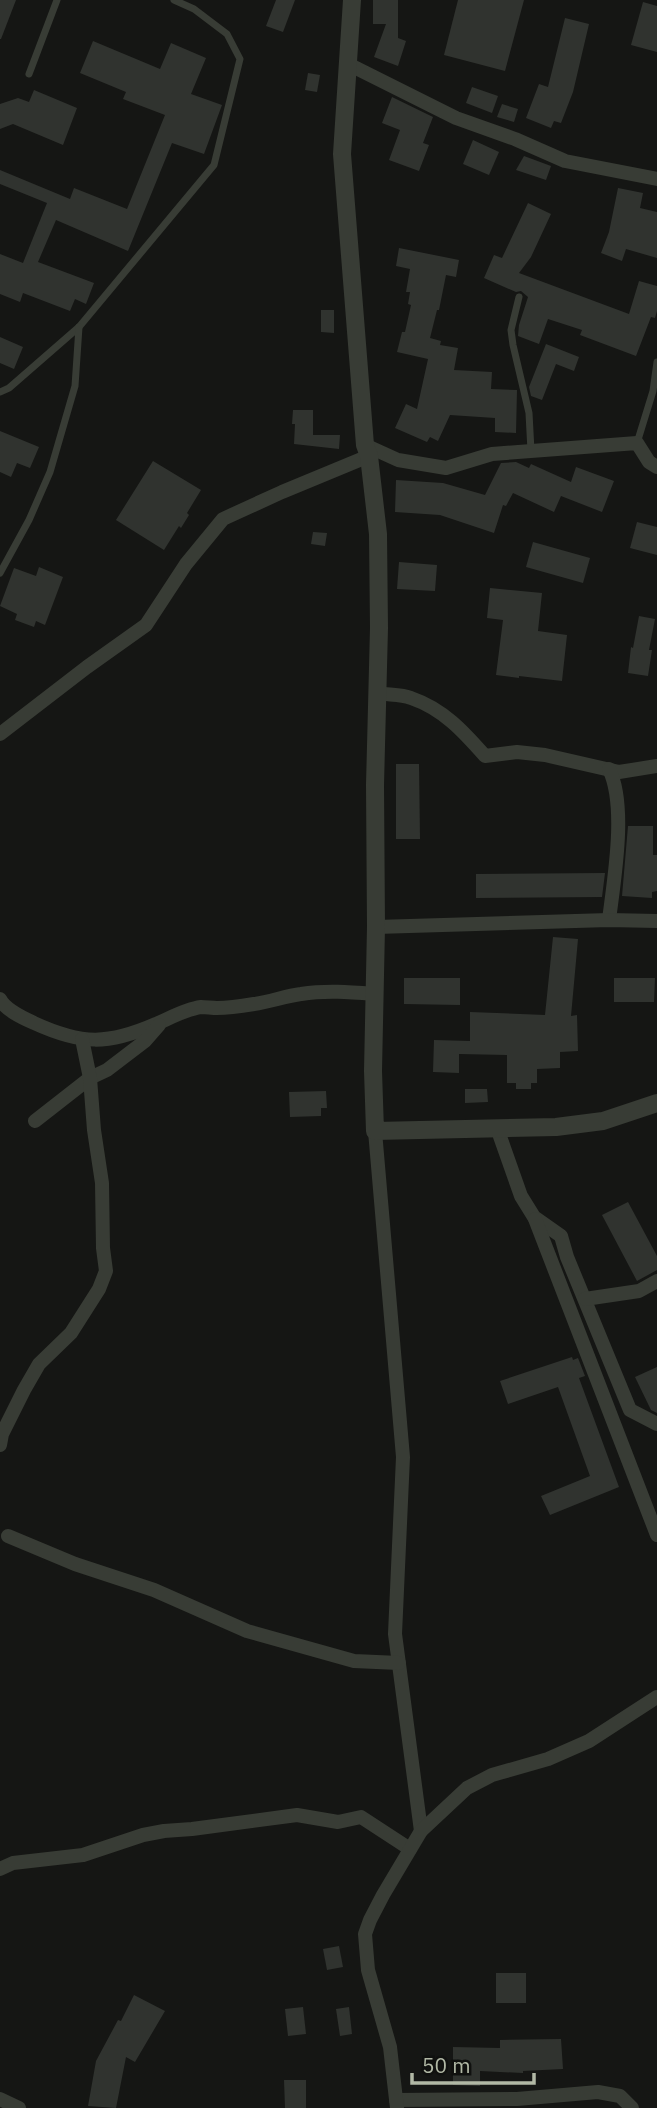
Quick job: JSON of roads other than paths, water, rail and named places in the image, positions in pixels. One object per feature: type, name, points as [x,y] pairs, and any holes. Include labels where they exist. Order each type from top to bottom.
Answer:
[{"type":"street","points":[[352,0],[342,154],[367,451],[378,534],[373,1071],[375,1131],[403,1457],[395,1634],[421,1832]]},
{"type":"street","points":[[348,64],[456,118],[515,139],[565,161],[657,179]]},
{"type":"street","points":[[0,734],[146,625],[186,564],[223,519],[367,451],[398,460],[446,468],[492,454],[637,443],[649,462],[657,467]]},
{"type":"street","points":[[378,693],[409,697],[434,709],[458,726],[485,756],[517,752],[545,755],[619,772],[657,766]]},
{"type":"street","points":[[608,769],[614,780],[617,803],[616,856],[610,920]]},
{"type":"street","points":[[376,927],[657,921]]},
{"type":"street","points":[[0,999],[23,1018],[53,1032],[82,1040],[107,1040],[128,1035],[201,1007],[254,1004],[300,994],[341,991],[375,995]]},
{"type":"street","points":[[35,1121],[90,1078],[107,1070],[145,1041],[162,1021]]},
{"type":"street","points":[[0,1446],[2,1434],[39,1364],[71,1333],[99,1289],[106,1271],[102,1183],[90,1078],[82,1040]]},
{"type":"street","points":[[375,1131],[556,1126],[603,1121],[657,1103]]},
{"type":"street","points":[[497,1128],[521,1196],[534,1217],[657,1535]]},
{"type":"street","points":[[534,1217],[561,1236],[567,1257],[630,1410],[657,1424]]},
{"type":"street","points":[[585,1299],[639,1291],[657,1282]]},
{"type":"street","points":[[8,1536],[75,1564],[154,1590],[247,1631],[354,1661],[399,1663]]},
{"type":"street","points":[[632,2108],[620,2096],[598,2092],[517,2099],[396,2104],[390,2047],[368,1970],[365,1934],[383,1895],[421,1832],[467,1788],[492,1775],[548,1759],[589,1741],[657,1697]]},
{"type":"street","points":[[0,1869],[13,1863],[83,1856],[143,1835],[164,1831],[297,1815],[338,1822],[361,1817],[410,1849]]},
{"type":"street","points":[[0,2099],[19,2108]]},
{"type":"lane","points":[[29,74],[57,0]]},
{"type":"lane","points":[[0,392],[9,388],[79,327],[214,165],[240,59],[227,34],[194,9],[174,0]]},
{"type":"lane","points":[[519,298],[511,330],[529,413],[531,451]]},
{"type":"lane","points":[[0,573],[29,520],[50,472],[75,386],[79,327]]},
{"type":"lane","points":[[637,443],[653,391],[657,362]]}]
